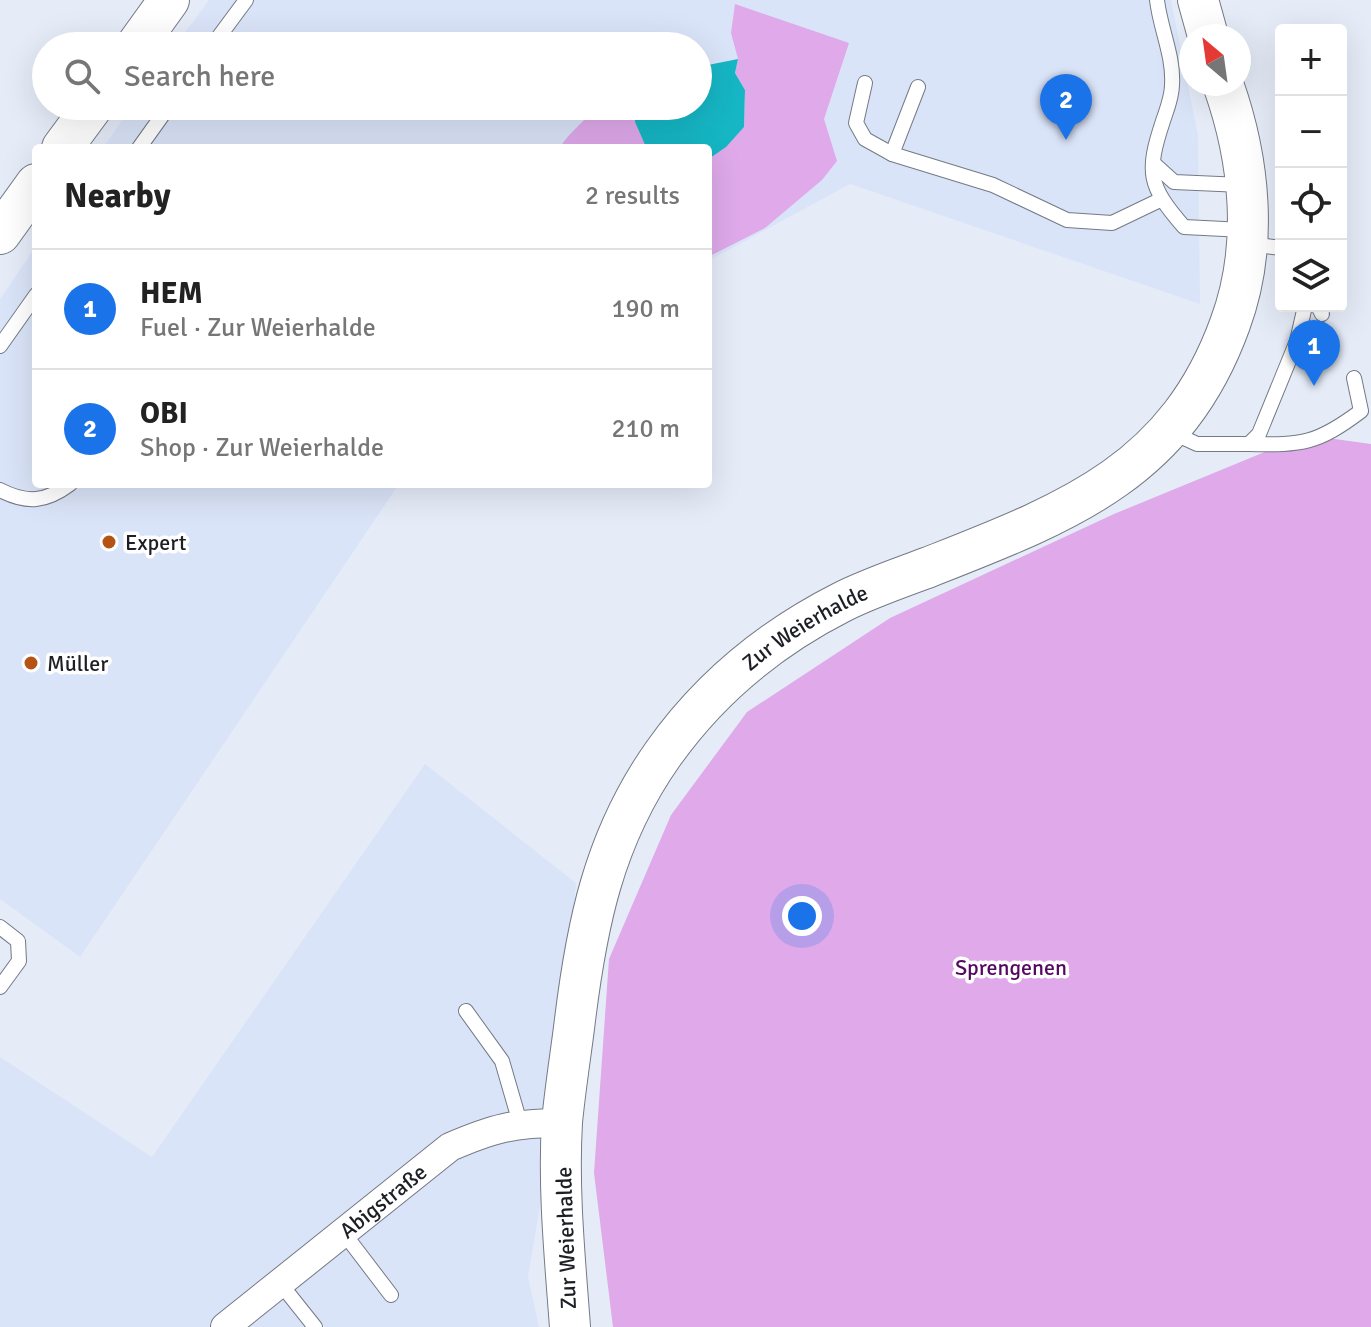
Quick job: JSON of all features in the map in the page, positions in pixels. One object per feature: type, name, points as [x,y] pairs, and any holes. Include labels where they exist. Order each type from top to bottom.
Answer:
[{"type":"street","points":[[146,32],[169,0]]},
{"type":"street","points":[[1198,0],[1205,24]]},
{"type":"street","name":"Zur Weierhalde","points":[[570,1327],[562,1229],[562,1123],[582,962],[589,919],[605,868],[620,828],[640,790],[688,720],[747,663],[811,618],[846,600],[1070,508],[1123,474],[1168,431],[1189,404],[1223,344],[1243,278],[1259,240],[1240,145],[1226,96]]},
{"type":"street","points":[[65,144],[83,120]]},
{"type":"street","points":[[0,234],[32,190]]},
{"type":"street","name":"Abigstraße","points":[[225,1327],[450,1147],[483,1133],[520,1123],[562,1123]]},
{"type":"lane","points":[[222,32],[246,0]]},
{"type":"lane","points":[[1157,0],[1172,69],[1172,87],[1153,152],[1153,178],[1160,200],[1184,227],[1259,240]]},
{"type":"lane","points":[[865,83],[856,123],[865,139],[892,154],[993,185],[1067,220],[1112,223],[1160,200]]},
{"type":"lane","points":[[892,154],[918,87]]},
{"type":"lane","points":[[142,144],[159,120]]},
{"type":"lane","points":[[1153,163],[1174,182],[1246,185]]},
{"type":"lane","points":[[0,346],[32,301]]},
{"type":"lane","points":[[1249,444],[1259,434],[1297,341],[1304,312]]},
{"type":"lane","points":[[1168,431],[1197,444],[1309,443],[1340,427],[1361,411],[1354,378]]},
{"type":"lane","points":[[0,490],[13,497],[39,501],[63,488]]},
{"type":"lane","points":[[0,927],[18,941],[19,961],[0,987]]},
{"type":"lane","points":[[466,1011],[502,1061],[520,1123]]},
{"type":"lane","points":[[343,1232],[391,1295]]},
{"type":"lane","points":[[280,1283],[315,1327]]},
{"type":"shaded area","points":[[209,0],[1171,0],[1179,40],[1179,96],[1190,96],[1198,136],[1200,304],[850,184],[712,259],[712,144],[106,144],[122,120],[712,120],[712,32],[185,32]]},
{"type":"shaded area","points":[[32,252],[32,488],[396,488],[80,957],[0,899],[0,299]]},
{"type":"shaded area","points":[[425,764],[576,883],[554,1123],[528,1277],[539,1327],[0,1327],[0,1057],[152,1157]]},
{"type":"green space","points":[[735,4],[849,43],[824,119],[837,161],[822,180],[765,228],[712,255],[712,155],[744,127],[745,90],[735,73],[738,59],[731,33]]},
{"type":"green space","points":[[584,120],[635,120],[645,144],[563,144]]},
{"type":"green space","name":"Sprengenen","points":[[1306,435],[1371,444],[1371,1327],[613,1327],[594,1173],[609,959],[671,815],[747,712],[890,618],[1114,514]]},
{"type":"water","points":[[738,59],[735,73],[745,90],[744,127],[726,147],[712,157],[712,144],[645,144],[635,120],[712,120],[712,64]]},
{"type":"place","name":"OBI","points":[[1066,140]]},
{"type":"place","name":"HEM","points":[[1314,386]]},
{"type":"place","name":"Expert","points":[[109,542]]},
{"type":"place","name":"Müller","points":[[31,663]]}]
